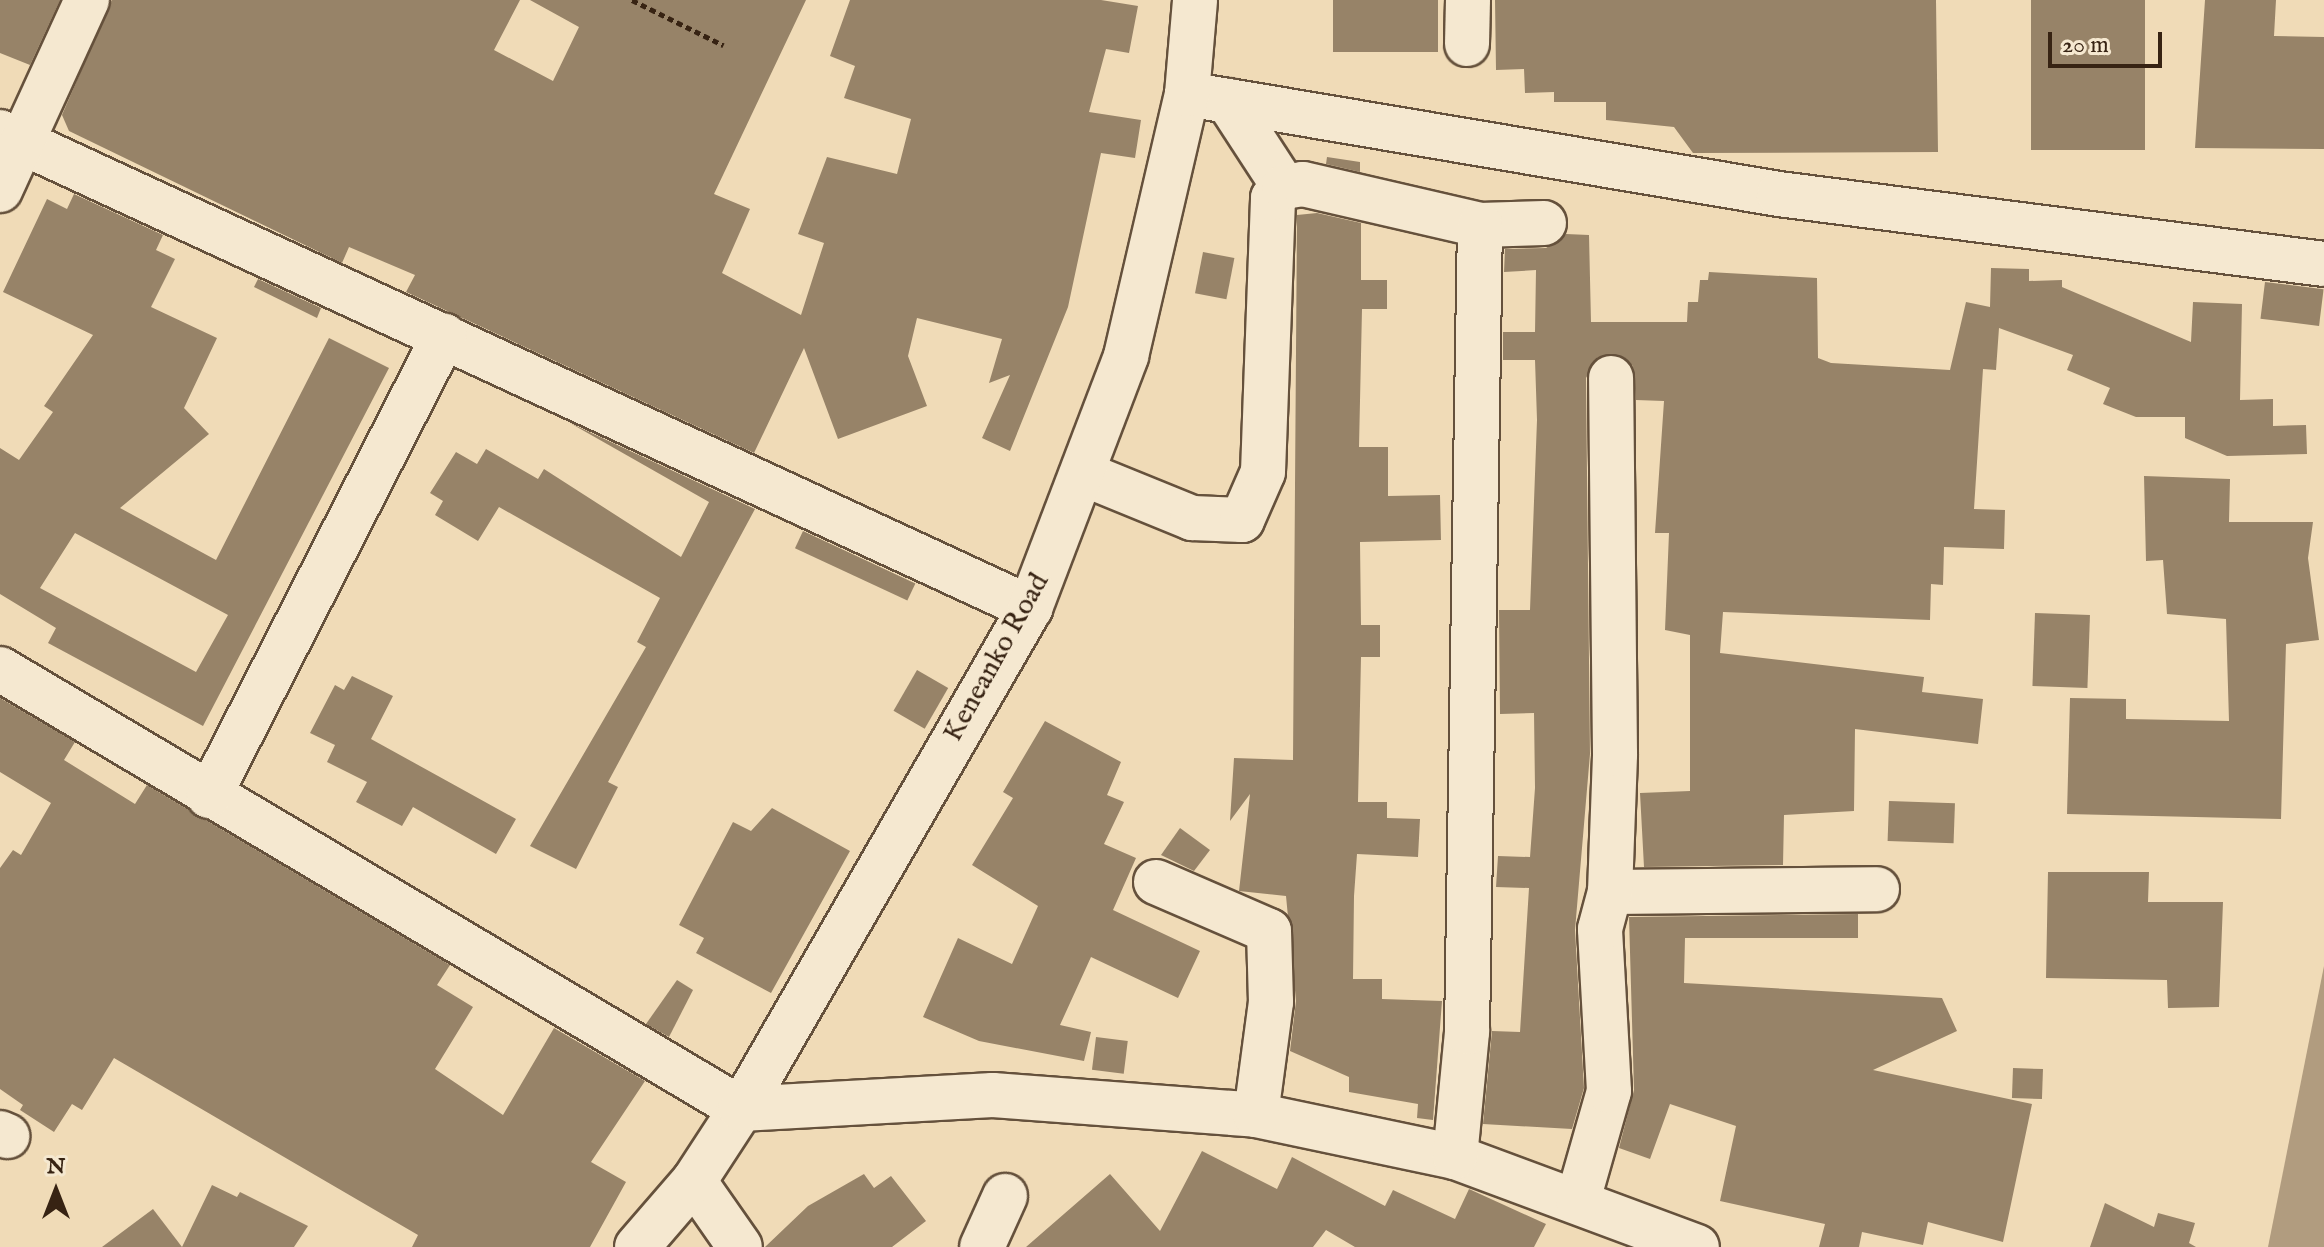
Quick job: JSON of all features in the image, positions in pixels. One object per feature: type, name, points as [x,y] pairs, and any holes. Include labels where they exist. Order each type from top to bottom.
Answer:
[{"type":"street","points":[[0,190],[10,137],[87,0]]},
{"type":"street","name":"Keneanko Road","points":[[637,1247],[694,1181],[741,1109],[1030,608],[1084,474],[1126,356],[1208,98],[1195,0]]},
{"type":"street","points":[[1467,44],[1468,0]]},
{"type":"street","points":[[1208,98],[1284,187]]},
{"type":"street","points":[[1208,98],[1779,194],[2324,264]]},
{"type":"street","points":[[10,137],[1030,608]]},
{"type":"street","points":[[1084,474],[1192,518],[1225,522],[1247,512],[1263,472],[1268,424],[1273,198],[1284,187],[1303,184],[1480,225],[1544,223]]},
{"type":"street","points":[[1455,1157],[1467,1032],[1480,225]]},
{"type":"street","points":[[209,796],[444,336]]},
{"type":"street","points":[[1578,1200],[1609,1091],[1600,929],[1610,892],[1611,378]]},
{"type":"street","points":[[0,669],[209,796],[741,1109],[993,1095],[1256,1115],[1455,1157],[1578,1200],[1697,1247]]},
{"type":"street","points":[[1156,882],[1269,931],[1271,1002],[1256,1115]]},
{"type":"street","points":[[1610,892],[1877,889]]},
{"type":"street","points":[[694,1181],[740,1247]]},
{"type":"street","points":[[982,1247],[1005,1196]]},
{"type":"path","points":[[632,0],[723,45]]},
{"type":"shaded area","points":[[2324,966],[2324,1247],[2268,1247]]},
{"type":"building","points":[[0,0],[60,0],[30,65],[0,53]]},
{"type":"building","points":[[112,0],[520,0],[494,50],[553,81],[579,27],[530,0],[806,0],[714,194],[750,209],[722,273],[801,315],[824,243],[798,234],[827,157],[897,174],[911,119],[844,98],[855,66],[830,56],[850,0],[1101,0],[1138,6],[1129,53],[1106,49],[1089,112],[1141,120],[1135,158],[1101,153],[1068,307],[1010,451],[982,438],[1010,375],[989,383],[1002,339],[917,318],[908,356],[927,406],[838,439],[804,348],[754,453],[406,292],[415,275],[349,247],[342,263],[69,131],[62,115]]},
{"type":"building","points":[[1333,0],[1438,0],[1438,52],[1333,52]]},
{"type":"building","points":[[1495,0],[1936,0],[1938,152],[1693,153],[1674,127],[1606,120],[1606,102],[1554,102],[1554,92],[1525,93],[1524,69],[1496,70]]},
{"type":"building","points":[[2031,0],[2145,0],[2145,150],[2031,150]]},
{"type":"building","points":[[2205,0],[2276,0],[2274,36],[2324,37],[2324,149],[2195,148]]},
{"type":"building","points":[[1327,157],[1360,162],[1360,172],[1326,164]]},
{"type":"building","points":[[74,194],[163,235],[156,250],[175,259],[151,307],[217,338],[184,408],[209,434],[120,508],[216,560],[329,338],[389,368],[203,726],[48,643],[56,628],[0,594],[0,448],[19,460],[53,412],[44,406],[93,335],[3,292],[47,199],[67,209]],"holes":[[[75,533],[228,615],[196,672],[40,588]]]},
{"type":"building","points":[[1317,213],[1361,223],[1361,280],[1387,280],[1387,309],[1362,309],[1359,447],[1388,447],[1388,496],[1440,495],[1441,540],[1360,542],[1361,625],[1380,625],[1380,657],[1361,657],[1358,802],[1387,802],[1387,818],[1420,819],[1418,857],[1357,854],[1353,979],[1382,979],[1382,999],[1442,1001],[1433,1120],[1417,1118],[1418,1104],[1349,1092],[1349,1077],[1290,1051],[1296,1001],[1286,896],[1239,891],[1250,794],[1230,821],[1234,758],[1293,760],[1297,215]]},
{"type":"building","points":[[1566,234],[1589,235],[1591,322],[1687,322],[1688,302],[1698,302],[1700,280],[1708,280],[1709,272],[1817,278],[1818,358],[1831,363],[1950,370],[1966,302],[1990,307],[1991,268],[2029,269],[2029,281],[2062,280],[2062,287],[2191,342],[2193,302],[2242,304],[2240,400],[2273,399],[2273,426],[2306,425],[2307,454],[2227,456],[2185,438],[2185,417],[2136,417],[2103,404],[2110,388],[2067,370],[2073,355],[1999,328],[1996,370],[1983,369],[1974,509],[2005,510],[2004,549],[1944,547],[1943,585],[1931,584],[1930,620],[1723,612],[1720,653],[1924,677],[1922,692],[1983,699],[1978,744],[1855,729],[1854,811],[1784,815],[1783,865],[1644,867],[1640,793],[1690,791],[1690,635],[1665,630],[1669,533],[1655,533],[1664,401],[1636,400],[1633,366],[1624,357],[1598,357],[1586,378],[1590,754],[1575,930],[1584,1088],[1572,1129],[1483,1124],[1492,1031],[1520,1032],[1529,888],[1496,887],[1498,856],[1530,857],[1535,788],[1534,713],[1500,714],[1499,610],[1530,610],[1537,420],[1535,360],[1503,360],[1503,332],[1535,332],[1536,270],[1504,272],[1505,249],[1546,248]]},
{"type":"building","points":[[1203,252],[1234,258],[1226,299],[1195,293]]},
{"type":"building","points":[[258,279],[321,308],[317,318],[254,287]]},
{"type":"building","points":[[2265,282],[2324,289],[2319,326],[2260,319]]},
{"type":"building","points":[[570,423],[755,509],[608,782],[618,787],[576,869],[530,846],[646,647],[637,642],[660,598],[499,507],[478,541],[435,515],[443,501],[430,493],[456,452],[477,464],[486,449],[538,479],[544,469],[681,557],[709,502]]},
{"type":"building","points":[[2144,476],[2230,479],[2229,522],[2313,522],[2308,558],[2319,640],[2286,644],[2281,819],[2067,814],[2070,698],[2126,699],[2126,719],[2229,721],[2226,619],[2167,614],[2163,560],[2146,561]]},
{"type":"building","points":[[803,531],[915,583],[907,601],[795,548]]},
{"type":"building","points":[[2035,613],[2090,615],[2087,688],[2032,686]]},
{"type":"building","points":[[917,670],[948,688],[925,729],[894,711]]},
{"type":"building","points":[[352,676],[393,696],[371,739],[516,819],[496,854],[413,807],[402,826],[356,802],[367,782],[327,762],[335,745],[310,733],[335,685],[344,690]]},
{"type":"building","points":[[0,698],[75,742],[64,760],[135,804],[147,785],[450,965],[437,985],[473,1007],[435,1069],[503,1115],[554,1028],[645,1081],[591,1162],[626,1182],[590,1247],[412,1247],[418,1235],[114,1058],[82,1110],[72,1104],[54,1132],[20,1110],[23,1105],[0,1089],[0,868],[13,850],[21,855],[51,803],[0,772]]},
{"type":"building","points":[[1045,721],[1121,762],[1107,795],[1124,802],[1104,844],[1136,858],[1113,910],[1200,951],[1178,998],[1091,957],[1060,1025],[1091,1032],[1084,1061],[979,1041],[923,1017],[958,938],[1012,964],[1038,906],[972,865],[1013,798],[1003,792]]},
{"type":"building","points":[[1889,801],[1955,803],[1954,843],[1888,841]]},
{"type":"building","points":[[772,808],[850,851],[771,993],[696,953],[704,938],[679,925],[733,822],[751,831]]},
{"type":"building","points":[[1180,828],[1210,850],[1194,871],[1161,855]]},
{"type":"building","points":[[2048,872],[2149,872],[2148,902],[2223,902],[2219,1007],[2168,1008],[2167,980],[2046,978]]},
{"type":"building","points":[[1858,914],[1858,938],[1685,938],[1684,983],[1942,998],[1957,1031],[1873,1070],[2032,1104],[2003,1242],[1928,1222],[1923,1245],[1862,1232],[1859,1247],[1819,1247],[1825,1224],[1720,1201],[1736,1126],[1670,1104],[1650,1159],[1619,1148],[1634,1090],[1629,917]]},
{"type":"building","points":[[677,980],[693,990],[669,1037],[646,1024]]},
{"type":"building","points":[[1096,1037],[1128,1041],[1124,1074],[1092,1070]]},
{"type":"building","points":[[2013,1068],[2043,1069],[2042,1099],[2012,1098]]},
{"type":"building","points":[[1202,1151],[1277,1189],[1292,1157],[1385,1206],[1393,1190],[1455,1219],[1469,1189],[1546,1224],[1534,1247],[1355,1247],[1326,1230],[1313,1247],[1026,1247],[1110,1174],[1160,1231]]},
{"type":"building","points":[[864,1174],[874,1188],[891,1176],[926,1221],[892,1247],[765,1247],[808,1206]]},
{"type":"building","points":[[212,1185],[237,1197],[240,1192],[308,1226],[294,1247],[182,1247]]},
{"type":"building","points":[[2105,1203],[2154,1227],[2158,1213],[2195,1223],[2189,1243],[2196,1247],[2090,1247]]},
{"type":"building","points":[[153,1209],[182,1247],[102,1247]]}]
